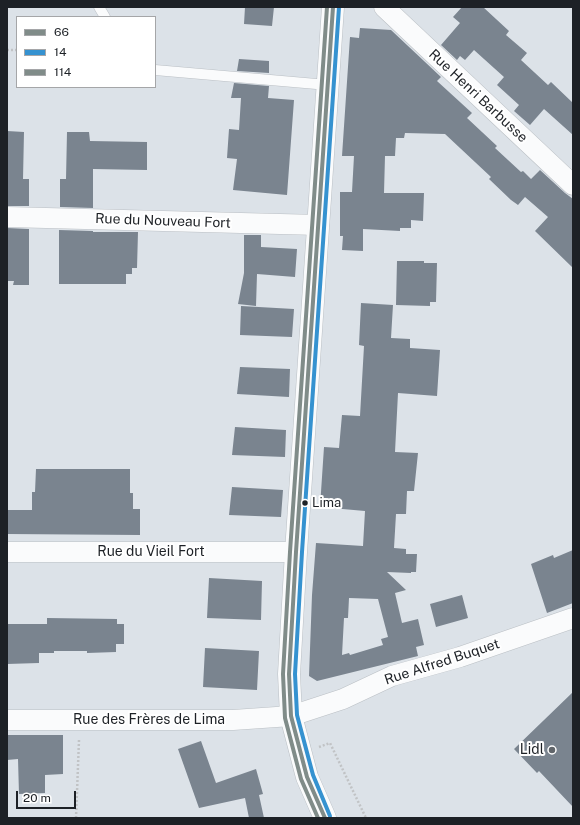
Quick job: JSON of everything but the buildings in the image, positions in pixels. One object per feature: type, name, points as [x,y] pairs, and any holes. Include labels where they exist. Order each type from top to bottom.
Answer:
[{"type":"main road","points":[[325,818],[307,777],[290,716],[289,674],[333,7]]},
{"type":"street","name":"Rue Henri Barbusse","points":[[384,7],[573,185]]},
{"type":"street","name":"Rue du Nouveau Fort","points":[[7,217],[319,225]]},
{"type":"street","name":"Rue du Vieil Fort","points":[[7,552],[296,552]]},
{"type":"street","name":"Rue Alfred Buquet","points":[[290,716],[343,699],[392,676],[460,657],[573,618]]},
{"type":"street","name":"Rue des Frères de Lima","points":[[7,720],[233,720],[290,716]]},
{"type":"lane","points":[[99,7],[104,16]]},
{"type":"lane","points":[[156,70],[328,85]]},
{"type":"path","points":[[76,818],[79,740],[78,720]]},
{"type":"path","points":[[301,753],[330,743],[366,818]]},
{"type":"transit line","name":"114","points":[[318,818],[301,779],[285,718],[283,674],[327,7]]},
{"type":"transit line","name":"66","points":[[325,818],[307,777],[291,716],[289,674],[333,7]]},
{"type":"transit line","name":"14","points":[[330,816],[313,775],[297,715],[295,674],[339,7]]},
{"type":"place","name":"Lima","points":[[305,503]]},
{"type":"place","name":"Lidl","points":[[552,750]]}]
